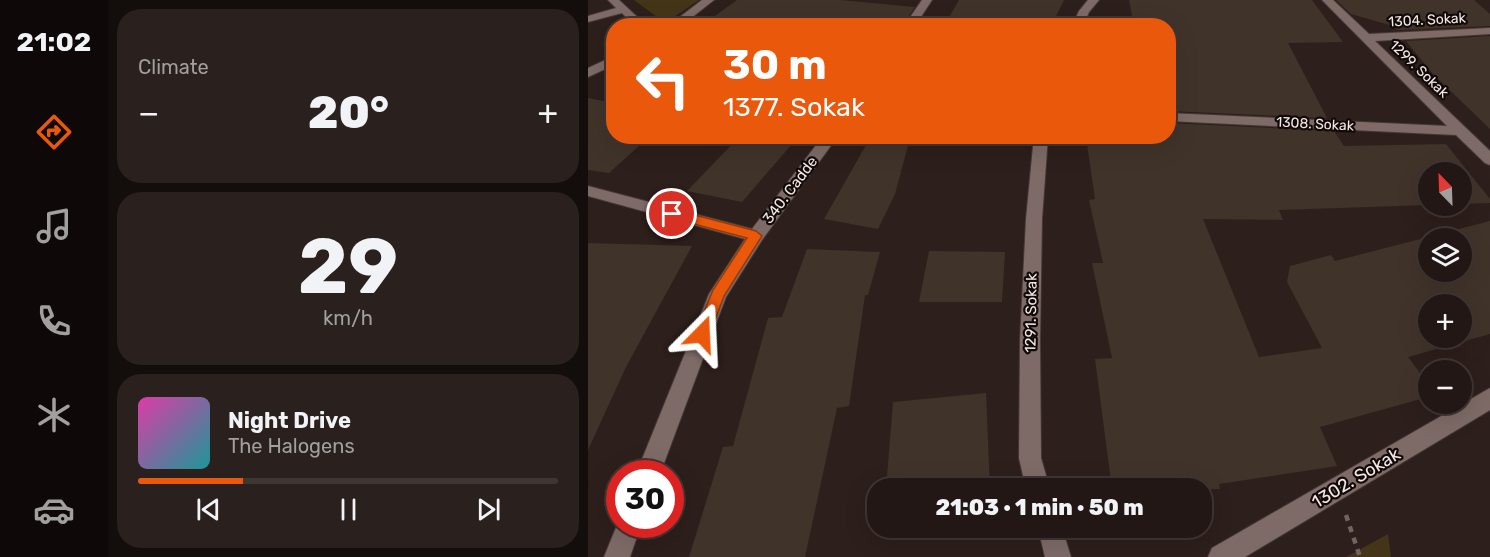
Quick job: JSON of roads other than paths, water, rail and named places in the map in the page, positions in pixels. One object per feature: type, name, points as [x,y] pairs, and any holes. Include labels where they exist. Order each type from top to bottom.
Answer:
[{"type":"street","points":[[613,0],[632,18]]},
{"type":"street","points":[[684,18],[709,0]]},
{"type":"street","points":[[915,18],[927,0]]},
{"type":"street","points":[[1081,18],[1094,0]]},
{"type":"street","name":"1299. Sokak","points":[[1327,0],[1490,160]]},
{"type":"street","points":[[588,19],[622,10]]},
{"type":"street","name":"1304. Sokak","points":[[1365,38],[1490,31]]},
{"type":"street","points":[[588,73],[606,64]]},
{"type":"street","name":"1308. Sokak","points":[[1176,117],[1461,131]]},
{"type":"street","name":"340. Cadde","points":[[653,460],[718,294],[756,236],[825,144]]},
{"type":"street","name":"1291. Sokak","points":[[1035,478],[1030,458],[1030,375],[1034,219],[1040,144]]},
{"type":"street","points":[[588,191],[756,236]]},
{"type":"street","name":"1302. Sokak","points":[[1221,557],[1490,398]]},
{"type":"street","points":[[617,557],[624,538]]},
{"type":"street","points":[[1053,538],[1058,557]]}]
